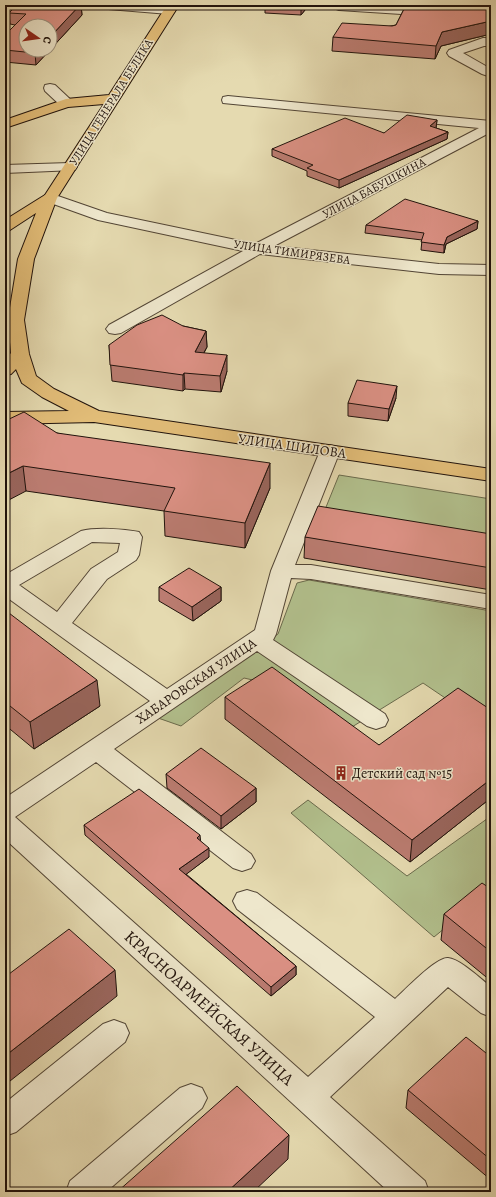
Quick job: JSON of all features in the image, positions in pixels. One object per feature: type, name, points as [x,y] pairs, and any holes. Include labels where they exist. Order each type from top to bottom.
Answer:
[{"type":"main road","name":"УЛИЦА ГЕНЕРАЛА БЕЛИКА","points":[[50,198],[171,8]]},
{"type":"main road","points":[[5,124],[66,104],[113,99]]},
{"type":"main road","points":[[5,227],[50,198]]},
{"type":"main road","points":[[50,198],[26,259],[11,316],[20,354],[28,379],[48,393],[94,416]]},
{"type":"main road","points":[[5,370],[20,354]]},
{"type":"main road","points":[[5,418],[94,416]]},
{"type":"main road","name":"УЛИЦА ШИЛОВА","points":[[94,416],[491,475]]},
{"type":"street","points":[[96,5],[171,8]]},
{"type":"street","points":[[335,5],[338,7],[417,12],[445,5]]},
{"type":"street","points":[[396,23],[401,11]]},
{"type":"street","points":[[491,42],[483,42],[453,53],[491,73]]},
{"type":"street","points":[[50,88],[66,104]]},
{"type":"street","points":[[228,100],[491,126]]},
{"type":"street","name":"УЛИЦА БАБУШКИНА","points":[[114,329],[257,249],[491,126]]},
{"type":"street","points":[[5,169],[70,167]]},
{"type":"street","name":"УЛИЦА ТИМИРЯЗЕВА","points":[[50,198],[103,217],[257,249],[439,269],[491,270]]},
{"type":"street","name":"ХАБАРОВСКАЯ УЛИЦА","points":[[5,811],[265,634],[282,571],[330,451]]},
{"type":"street","points":[[59,624],[99,574],[128,555],[132,537],[88,535],[5,585],[59,624],[167,701]]},
{"type":"street","points":[[282,571],[310,572],[491,602]]},
{"type":"street","points":[[257,640],[376,720]]},
{"type":"street","points":[[96,750],[242,861]]},
{"type":"street","name":"КРАСНОАРМЕЙСКАЯ УЛИЦА","points":[[5,824],[412,1192]]},
{"type":"street","points":[[247,901],[396,1017]]},
{"type":"street","points":[[308,1097],[447,970],[491,1004]]},
{"type":"street","points":[[5,1122],[114,1033]]},
{"type":"street","points":[[82,1192],[192,1098]]},
{"type":"green space","points":[[339,475],[491,499],[491,550],[320,522]]},
{"type":"green space","points":[[309,580],[491,611],[491,729],[423,683],[339,735],[270,684],[244,678],[181,726],[158,718],[278,634],[297,583]]},
{"type":"green space","points":[[308,800],[407,876],[491,816],[491,910],[478,901],[434,937],[291,813]]},
{"type":"building","points":[[17,5],[80,5],[58,28],[58,18],[22,18],[26,14],[9,13]]},
{"type":"building","points":[[406,5],[491,5],[491,21],[442,32],[436,46],[333,37],[342,23],[396,25]]},
{"type":"building","points":[[18,22],[18,51],[5,50],[5,35]]},
{"type":"building","points":[[407,115],[437,120],[430,126],[448,132],[339,180],[307,168],[313,165],[272,149],[345,118],[384,133]]},
{"type":"building","points":[[405,199],[478,221],[447,237],[444,245],[421,242],[424,233],[366,225]]},
{"type":"building","points":[[162,315],[183,326],[206,331],[195,352],[227,355],[220,376],[184,373],[183,375],[110,365],[109,345],[137,325]]},
{"type":"building","points":[[357,380],[397,386],[389,409],[348,403]]},
{"type":"building","points":[[24,412],[57,433],[270,463],[245,523],[164,511],[175,488],[23,466],[5,475],[5,421]]},
{"type":"building","points":[[318,506],[491,534],[491,568],[305,537]]},
{"type":"building","points":[[189,568],[221,587],[192,607],[159,587]]},
{"type":"building","points":[[5,610],[97,680],[30,722],[5,702]]},
{"type":"building","name":"Детский сад №15","points":[[272,667],[379,745],[458,688],[491,710],[491,779],[412,840],[225,697]]},
{"type":"building","points":[[201,748],[256,788],[221,816],[166,774]]},
{"type":"building","points":[[139,789],[200,835],[197,838],[209,848],[179,869],[296,966],[271,987],[84,825]]},
{"type":"building","points":[[482,883],[491,889],[491,952],[444,914]]},
{"type":"building","points":[[69,929],[115,970],[5,1056],[5,977]]},
{"type":"building","points":[[466,1037],[491,1057],[491,1160],[408,1090]]},
{"type":"building","points":[[237,1086],[289,1135],[227,1192],[117,1192]]},
{"type":"place","name":"Детский сад №15","points":[[341,773]]}]
